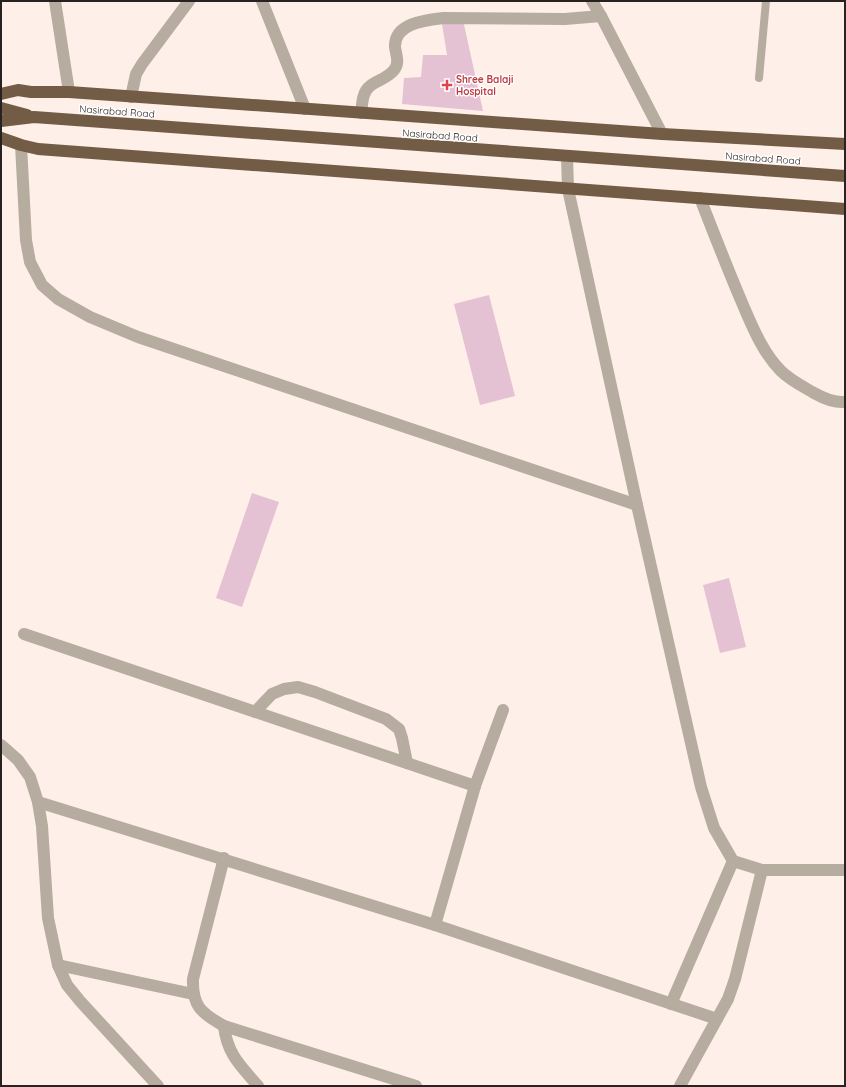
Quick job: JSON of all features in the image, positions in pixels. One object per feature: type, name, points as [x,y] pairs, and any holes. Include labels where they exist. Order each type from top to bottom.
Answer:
[{"type":"highway","points":[[1,94],[18,90],[31,92],[68,92],[662,134],[845,144]]},
{"type":"highway","name":"Nasirabad Road","points":[[1,108],[34,117],[845,176]]},
{"type":"highway","name":"Nasirabad Road","points":[[1,121],[34,117]]},
{"type":"highway","points":[[1,138],[21,145],[59,150],[356,171],[568,189],[845,209]]},
{"type":"street","points":[[55,1],[68,92]]},
{"type":"street","points":[[131,97],[136,74],[142,64],[189,1]]},
{"type":"street","points":[[262,1],[305,109]]},
{"type":"street","points":[[592,1],[662,134]]},
{"type":"street","points":[[361,113],[363,95],[366,90],[393,72],[397,66],[395,46],[396,39],[401,32],[412,24],[443,18],[557,19],[601,16]]},
{"type":"street","points":[[21,145],[26,240],[30,262],[42,285],[58,299],[90,317],[138,337],[637,505]]},
{"type":"street","points":[[567,156],[568,189],[637,505],[702,787],[714,828],[733,860],[762,870],[845,870]]},
{"type":"street","points":[[700,198],[731,277],[757,336],[769,357],[781,371],[796,383],[825,399],[843,405]]},
{"type":"street","points":[[24,634],[476,786]]},
{"type":"street","points":[[255,712],[272,694],[284,689],[298,687],[315,692],[386,719],[398,729],[402,738],[407,763]]},
{"type":"street","points":[[435,925],[476,786],[503,710]]},
{"type":"street","points":[[1,745],[18,760],[30,777],[38,802],[42,826],[48,918],[58,965],[67,985],[158,1086]]},
{"type":"street","points":[[38,802],[224,858],[435,925],[717,1019]]},
{"type":"street","points":[[224,858],[193,979],[193,994],[199,1008],[211,1019],[224,1026],[416,1086]]},
{"type":"street","points":[[671,1004],[733,860]]},
{"type":"street","points":[[680,1086],[728,999],[735,979],[762,870]]},
{"type":"street","points":[[58,965],[193,994]]},
{"type":"street","points":[[224,1026],[225,1038],[229,1050],[258,1086]]},
{"type":"lane","points":[[760,78],[766,1]]},
{"type":"building","points":[[463,20],[483,111],[402,104],[404,78],[421,77],[423,55],[447,55],[442,24]]},
{"type":"building","points":[[489,295],[515,396],[480,405],[454,304]]},
{"type":"building","points":[[252,493],[279,502],[242,607],[216,598]]},
{"type":"building","points":[[729,578],[746,647],[720,653],[703,585]]},
{"type":"place","name":"Shree Balaji Hospital","points":[[447,85]]}]
